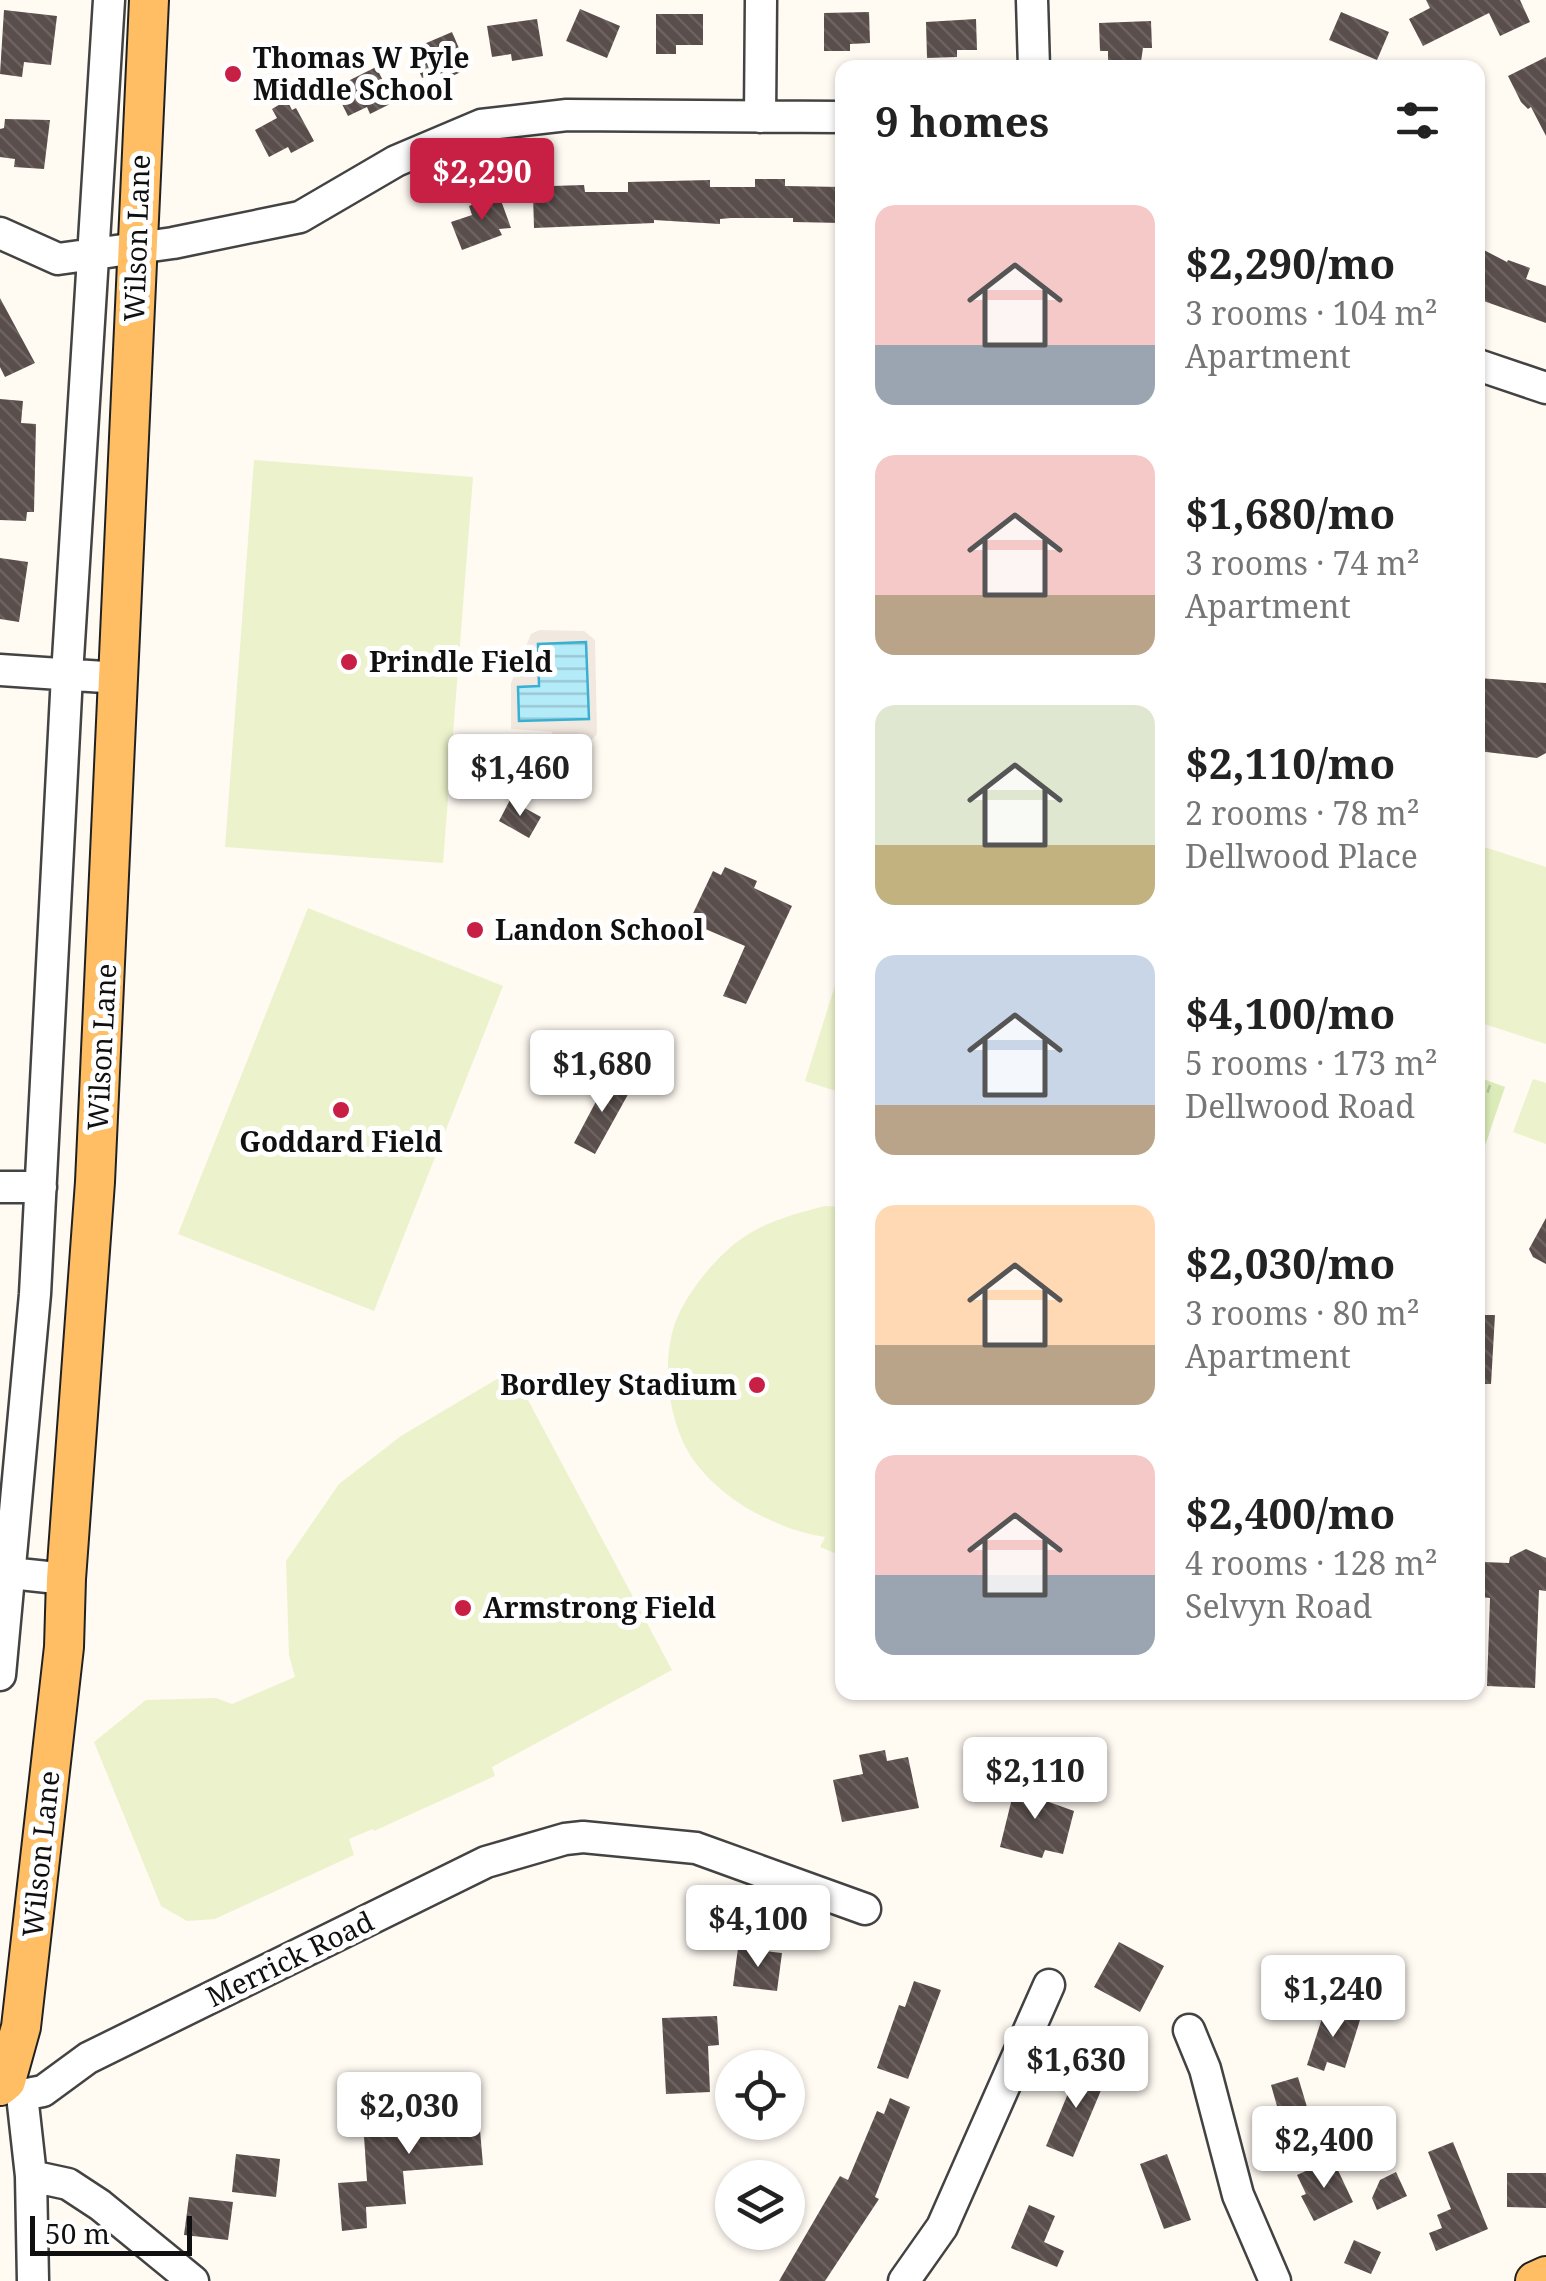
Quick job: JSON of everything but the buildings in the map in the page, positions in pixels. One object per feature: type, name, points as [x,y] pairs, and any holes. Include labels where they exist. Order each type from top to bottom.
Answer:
[{"type":"main road","name":"Wilson Lane","points":[[9,2088],[21,2027],[64,1648],[95,1182],[149,0]]},
{"type":"main road","points":[[1535,2281],[1546,2276]]},
{"type":"street","name":"Wilson Lane","points":[[0,1675],[4,1572],[42,1188],[67,674],[109,0]]},
{"type":"street","points":[[760,116],[761,0]]},
{"type":"street","points":[[1032,0],[1034,60]]},
{"type":"street","points":[[0,233],[58,259],[137,249],[300,217],[396,161],[481,125],[567,115],[835,117]]},
{"type":"street","points":[[1485,368],[1546,388]]},
{"type":"street","points":[[0,670],[119,678]]},
{"type":"street","points":[[0,1187],[42,1188]]},
{"type":"street","points":[[4,1572],[66,1579]]},
{"type":"street","name":"Merrick Road","points":[[9,2088],[42,2091],[88,2058],[486,1862],[566,1839],[582,1837],[696,1848],[865,1909]]},
{"type":"street","points":[[904,2281],[942,2227],[1049,1985]]},
{"type":"street","points":[[1189,2030],[1205,2070],[1238,2195],[1275,2281]]},
{"type":"street","points":[[9,2088],[31,2176],[34,2281]]},
{"type":"street","points":[[31,2176],[68,2184],[100,2205],[192,2281]]},
{"type":"green space","name":"Prindle Field","points":[[254,460],[473,477],[443,863],[225,847]]},
{"type":"green space","points":[[1485,847],[1546,867],[1546,1044],[1485,1024]]},
{"type":"green space","name":"Goddard Field","points":[[308,908],[503,986],[374,1311],[178,1234]]},
{"type":"green space","points":[[835,985],[835,1091],[805,1081]]},
{"type":"green space","points":[[1533,1079],[1546,1083],[1546,1144],[1513,1132]]},
{"type":"green space","points":[[1485,1080],[1505,1087],[1485,1146]]},
{"type":"green space","name":"Bordley Stadium","points":[[835,1207],[835,1553],[820,1547],[825,1537],[789,1528],[753,1512],[707,1476],[678,1430],[669,1391],[672,1333],[690,1294],[737,1242],[785,1218]]},
{"type":"green space","name":"Armstrong Field","points":[[512,1370],[672,1670],[492,1767],[495,1776],[349,1839],[354,1855],[215,1919],[187,1921],[161,1906],[94,1742],[146,1700],[216,1698],[232,1704],[295,1677],[289,1655],[286,1561],[339,1484],[401,1436]]},
{"type":"shaded area","points":[[539,630],[584,631],[595,640],[597,734],[588,744],[554,744],[552,732],[511,729],[511,683],[531,634]]},
{"type":"water","points":[[586,642],[589,719],[519,721],[518,687],[539,686],[538,644]]},
{"type":"place","name":"Thomas W Pyle Middle School","points":[[233,74]]},
{"type":"place","name":"Prindle Field","points":[[349,662]]},
{"type":"place","name":"Landon School","points":[[475,930]]},
{"type":"place","name":"Goddard Field","points":[[341,1110]]},
{"type":"place","name":"Bordley Stadium","points":[[757,1385]]},
{"type":"place","name":"Armstrong Field","points":[[463,1608]]}]
